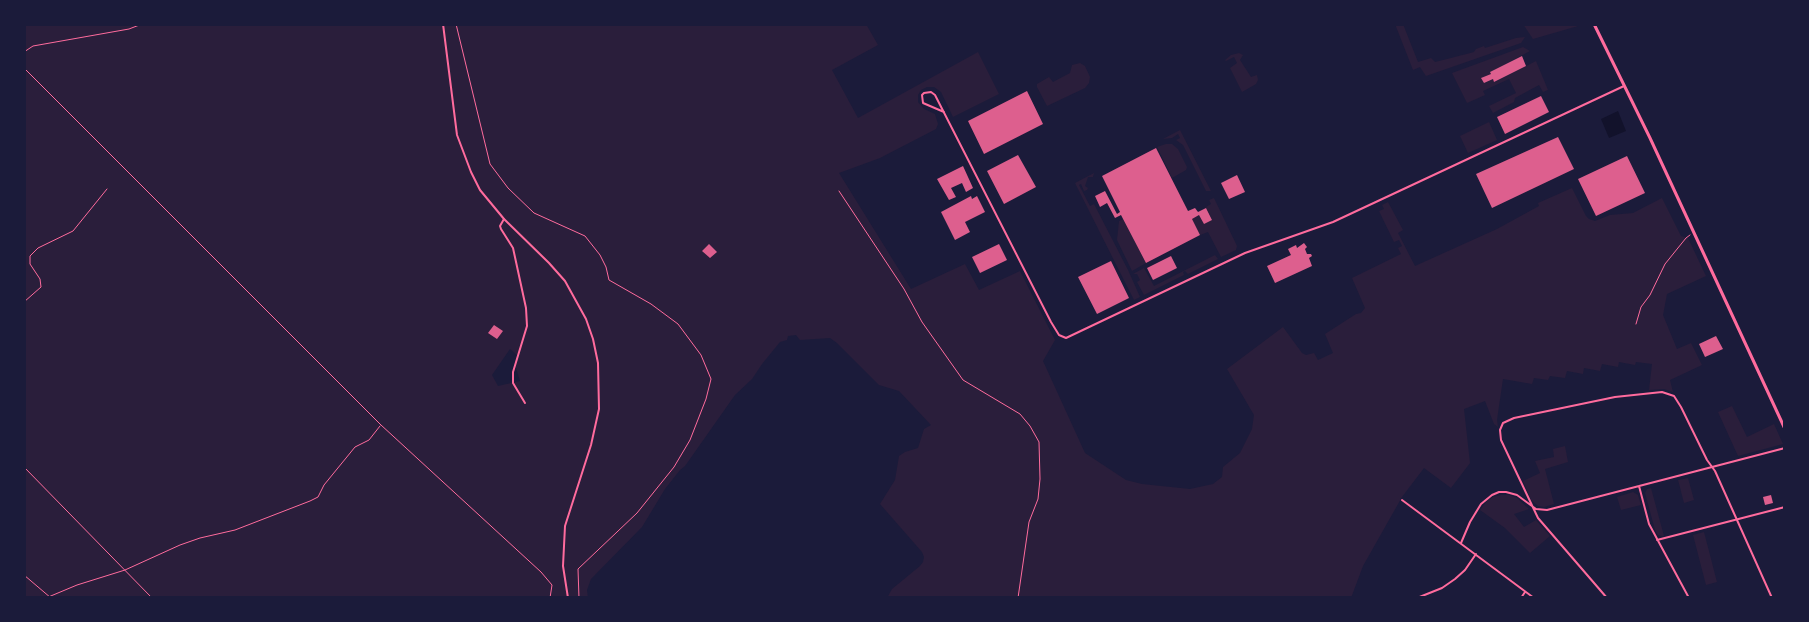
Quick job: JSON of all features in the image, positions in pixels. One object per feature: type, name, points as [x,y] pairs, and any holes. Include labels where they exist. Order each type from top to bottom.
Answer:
[{"type":"main road","points":[[1594,24],[1785,429]]},
{"type":"street","points":[[442,24],[454,116],[460,144],[471,172],[480,190],[504,219],[549,263],[575,296],[591,330],[598,363],[600,397],[595,431],[566,526],[563,566],[568,598]]},
{"type":"street","points":[[944,112],[923,103],[922,95],[931,92],[935,95],[944,112],[1052,322],[1059,335],[1066,338],[1245,253],[1333,222],[1624,86]]},
{"type":"street","points":[[504,219],[500,225],[513,248],[526,308],[527,326],[513,372],[513,383],[525,403]]},
{"type":"street","points":[[1607,598],[1538,518],[1536,509],[1527,496],[1502,440],[1501,425],[1514,418],[1642,393],[1667,393],[1676,398],[1712,466],[1772,598]]},
{"type":"street","points":[[1461,543],[1477,509],[1485,499],[1492,495],[1513,493],[1536,509],[1547,510],[1785,448]]},
{"type":"street","points":[[1639,486],[1649,524],[1689,598]]},
{"type":"street","points":[[1402,500],[1534,598]]},
{"type":"street","points":[[1657,540],[1785,507]]},
{"type":"street","points":[[1417,598],[1443,588],[1465,570],[1476,555]]},
{"type":"street","points":[[1521,598],[1525,592]]},
{"type":"lane","points":[[839,191],[904,288],[922,322],[963,380],[1020,414],[1039,442],[1038,499],[1029,522],[1018,598]]},
{"type":"path","points":[[24,52],[33,46],[142,24]]},
{"type":"path","points":[[457,25],[490,164],[508,188],[534,213],[585,236],[603,261],[609,280],[651,304],[678,324],[701,355],[711,379],[690,440],[674,467],[638,513],[578,569],[579,598]]},
{"type":"path","points":[[24,68],[381,424],[541,572],[552,585],[550,598]]},
{"type":"path","points":[[24,302],[41,287],[40,279],[30,264],[30,256],[38,248],[73,231],[107,189]]},
{"type":"path","points":[[1636,324],[1640,310],[1665,264],[1686,238],[1693,233]]},
{"type":"path","points":[[46,598],[77,585],[125,570],[180,545],[235,530],[318,497],[324,485],[355,447],[369,440],[381,424]]},
{"type":"path","points":[[24,466],[152,598]]},
{"type":"path","points":[[24,575],[50,597]]},
{"type":"shaded area","points":[[24,24],[866,24],[878,45],[832,70],[858,118],[978,52],[999,94],[953,117],[941,92],[934,87],[927,87],[918,95],[918,102],[924,109],[935,114],[938,124],[936,129],[880,158],[839,173],[911,289],[965,264],[979,290],[1020,271],[1055,340],[1043,361],[1085,453],[1126,480],[1142,484],[1190,489],[1213,484],[1222,477],[1223,467],[1240,453],[1252,429],[1254,415],[1227,369],[1283,327],[1302,353],[1306,355],[1314,353],[1318,360],[1333,353],[1325,334],[1361,313],[1365,308],[1352,278],[1401,254],[1398,248],[1402,246],[1399,240],[1394,242],[1379,211],[1384,209],[1382,205],[1388,202],[1403,230],[1398,233],[1415,266],[1497,229],[1539,206],[1538,203],[1572,188],[1586,216],[1595,221],[1610,215],[1633,213],[1662,198],[1681,236],[1688,238],[1706,276],[1667,294],[1663,315],[1677,349],[1691,343],[1702,365],[1670,380],[1673,392],[1664,389],[1649,390],[1652,364],[1636,362],[1635,365],[1619,362],[1618,367],[1602,364],[1600,371],[1584,368],[1583,374],[1567,371],[1565,378],[1550,376],[1548,380],[1534,378],[1532,384],[1503,379],[1498,427],[1494,424],[1485,401],[1464,409],[1470,463],[1451,488],[1424,468],[1402,497],[1363,566],[1351,598],[887,598],[892,589],[920,566],[924,557],[880,504],[895,480],[899,456],[918,448],[924,429],[931,425],[899,391],[879,385],[830,338],[800,340],[796,335],[788,336],[787,340],[780,342],[752,379],[735,395],[685,466],[665,489],[642,527],[591,579],[587,590],[588,598],[24,598]],"holes":[[[510,349],[518,356],[515,365],[520,381],[498,386],[492,375]]]},
{"type":"shaded area","points":[[1395,24],[1403,24],[1418,62],[1431,58],[1435,62],[1474,52],[1484,46],[1485,48],[1525,37],[1521,43],[1426,76],[1420,67],[1413,70]]},
{"type":"shaded area","points":[[1523,24],[1585,24],[1533,39]]},
{"type":"shaded area","points":[[1523,47],[1530,51],[1482,78],[1484,83],[1493,79],[1495,82],[1536,61],[1548,90],[1543,92],[1539,85],[1493,113],[1489,106],[1516,93],[1509,79],[1483,91],[1485,95],[1467,103],[1452,73]]},
{"type":"shaded area","points":[[1239,53],[1243,55],[1240,60],[1251,77],[1257,75],[1258,80],[1256,84],[1242,92],[1230,68],[1237,63],[1234,57],[1225,60]]},
{"type":"shaded area","points":[[1080,63],[1085,66],[1090,77],[1089,83],[1085,88],[1047,106],[1037,84],[1049,77],[1053,82],[1070,73],[1072,65]]},
{"type":"shaded area","points":[[1618,111],[1626,131],[1609,138],[1601,119]]},
{"type":"shaded area","points":[[1489,122],[1497,140],[1468,153],[1460,136]]},
{"type":"shaded area","points":[[1180,130],[1211,191],[1206,191],[1183,145],[1176,140],[1180,138],[1178,134],[1172,138],[1163,139]]},
{"type":"shaded area","points":[[1172,144],[1178,149],[1187,167],[1186,170],[1172,178],[1157,147]]},
{"type":"shaded area","points":[[1094,173],[1093,177],[1088,177],[1085,186],[1087,190],[1084,191],[1081,184],[1079,185],[1090,206],[1094,204],[1128,270],[1140,297],[1134,300],[1075,183]]},
{"type":"shaded area","points":[[1214,198],[1237,246],[1236,250],[1221,257],[1208,232],[1200,235],[1192,219],[1199,215],[1212,220],[1206,207],[1211,204],[1209,200]]},
{"type":"shaded area","points":[[1124,219],[1146,263],[1132,271],[1117,240],[1119,221]]},
{"type":"shaded area","points":[[1215,255],[1218,259],[1188,274],[1185,271],[1184,275],[1144,295],[1137,282],[1140,280],[1137,274],[1133,274],[1144,268],[1154,286]]},
{"type":"shaded area","points":[[1732,406],[1747,437],[1774,424],[1783,444],[1738,456],[1718,412]]},
{"type":"shaded area","points":[[1565,446],[1568,462],[1545,469],[1554,504],[1538,506],[1531,500],[1523,481],[1540,473],[1535,461],[1554,457],[1553,449]]},
{"type":"shaded area","points":[[1688,478],[1694,500],[1684,503],[1678,480]]},
{"type":"shaded area","points":[[1651,488],[1664,536],[1658,535],[1655,530],[1645,493]]},
{"type":"shaded area","points":[[1633,492],[1638,495],[1641,505],[1621,510],[1617,497]]},
{"type":"shaded area","points":[[1501,495],[1517,498],[1529,509],[1514,514],[1524,527],[1536,520],[1550,536],[1530,553],[1505,528],[1480,510],[1493,497]]},
{"type":"shaded area","points":[[1704,532],[1717,582],[1706,585],[1693,535]]},
{"type":"building","points":[[1522,56],[1526,66],[1494,82],[1493,79],[1484,83],[1481,78]]},
{"type":"building","points":[[1027,91],[1043,124],[984,154],[968,121]]},
{"type":"building","points":[[1541,96],[1549,112],[1505,134],[1497,117]]},
{"type":"building","points":[[1558,137],[1574,169],[1492,208],[1476,174]]},
{"type":"building","points":[[1156,148],[1188,211],[1195,208],[1198,212],[1206,208],[1212,220],[1204,224],[1199,215],[1192,219],[1200,235],[1146,263],[1121,215],[1115,218],[1107,203],[1100,207],[1095,196],[1105,191],[1117,214],[1120,212],[1102,176]]},
{"type":"building","points":[[1018,155],[1036,187],[1004,204],[987,171]]},
{"type":"building","points":[[1627,156],[1645,193],[1596,216],[1578,179]]},
{"type":"building","points":[[963,166],[973,188],[966,192],[962,183],[951,188],[956,197],[949,200],[937,179]]},
{"type":"building","points":[[1237,175],[1245,192],[1229,199],[1221,183]]},
{"type":"building","points":[[971,196],[972,199],[977,196],[985,212],[965,222],[970,232],[955,240],[941,212]]},
{"type":"building","points":[[1304,243],[1307,247],[1305,249],[1307,254],[1312,256],[1309,258],[1312,266],[1275,283],[1267,266],[1291,255],[1288,249],[1296,245],[1297,248]]},
{"type":"building","points":[[709,244],[717,252],[710,258],[702,251]]},
{"type":"building","points":[[999,244],[1007,260],[980,273],[972,257]]},
{"type":"building","points":[[1171,256],[1177,268],[1153,280],[1147,268]]},
{"type":"building","points":[[1111,261],[1129,298],[1097,314],[1078,277]]},
{"type":"building","points":[[494,325],[503,331],[497,339],[488,333]]},
{"type":"building","points":[[1716,336],[1723,349],[1705,357],[1699,344]]},
{"type":"building","points":[[1771,495],[1773,503],[1765,505],[1763,497]]}]
